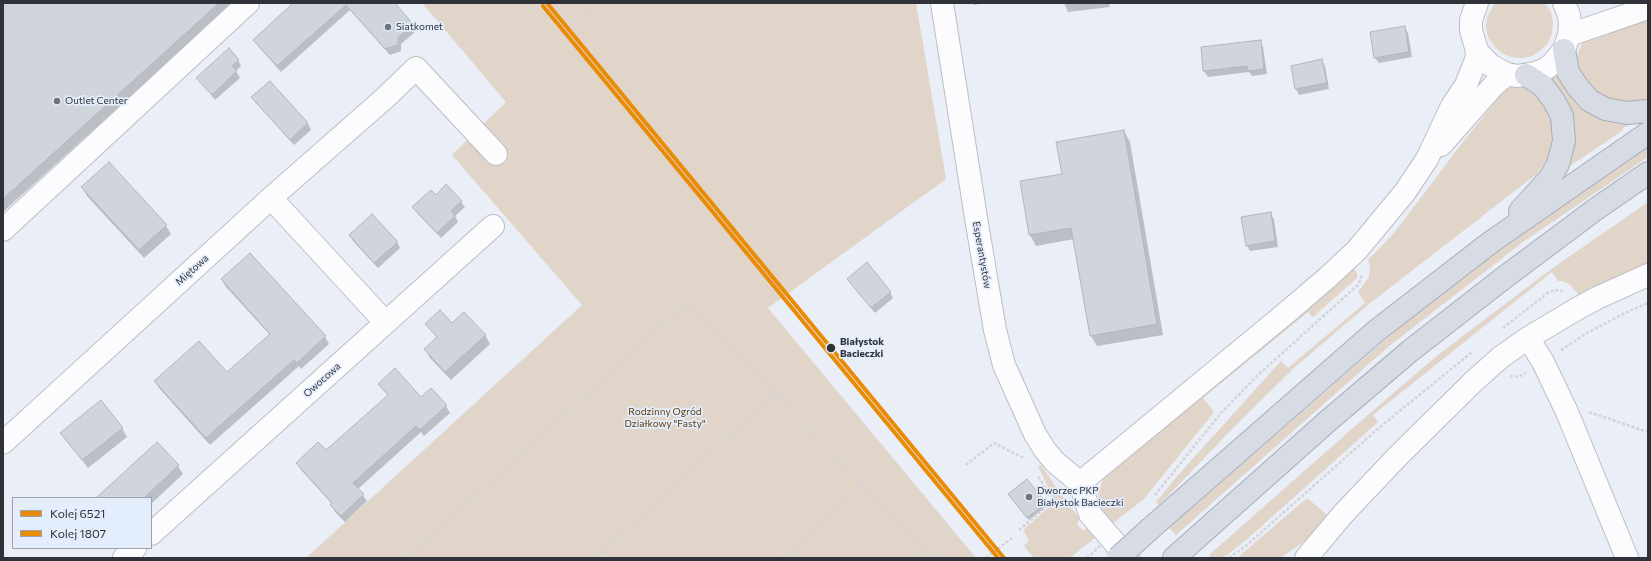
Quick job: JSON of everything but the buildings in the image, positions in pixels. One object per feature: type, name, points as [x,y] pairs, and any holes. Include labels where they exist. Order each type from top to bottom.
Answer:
[{"type":"highway","points":[[1566,43],[1568,72],[1589,100],[1605,109],[1627,113],[1648,111]]},
{"type":"highway","points":[[1491,242],[1550,178],[1558,164],[1564,141],[1562,116],[1554,101],[1543,86],[1517,75]]},
{"type":"highway","points":[[1118,558],[1376,331],[1491,242],[1648,133]]},
{"type":"highway","points":[[1175,557],[1329,420],[1410,351],[1511,272],[1596,209],[1648,173]]},
{"type":"street","points":[[3,230],[248,3]]},
{"type":"street","name":"Esperantystów","points":[[942,3],[965,154],[995,330],[1004,365],[1035,434],[1045,450],[1055,462],[1080,483]]},
{"type":"street","points":[[1427,159],[1468,116],[1494,85],[1517,75],[1544,70],[1552,64],[1566,43],[1569,16],[1564,3]]},
{"type":"street","points":[[1128,558],[1090,514],[1086,506],[1080,483],[1286,313],[1349,258],[1381,222],[1405,192],[1427,159],[1452,106],[1466,85],[1476,60],[1477,51],[1471,30],[1474,5]]},
{"type":"street","points":[[1566,43],[1648,8]]},
{"type":"street","points":[[1477,51],[1490,66],[1517,75]]},
{"type":"street","name":"Miętowa","points":[[3,443],[270,198],[383,99],[416,68],[496,154]]},
{"type":"street","points":[[270,198],[385,322]]},
{"type":"street","name":"Owocowa","points":[[152,533],[493,226]]},
{"type":"street","points":[[1306,558],[1355,502],[1440,413],[1496,362],[1528,338],[1575,310],[1597,298],[1648,275]]},
{"type":"street","points":[[1528,338],[1543,362],[1567,412],[1626,558]]},
{"type":"street","points":[[124,558],[134,549]]},
{"type":"path","points":[[583,3],[589,15]]},
{"type":"path","points":[[1152,498],[1221,413],[1260,374],[1358,285],[1361,279],[1361,273],[1359,270]]},
{"type":"path","points":[[1497,333],[1549,292],[1556,290],[1562,291],[1575,310],[1587,333]]},
{"type":"path","points":[[1505,376],[1522,376],[1587,333],[1648,303]]},
{"type":"path","points":[[407,558],[686,304],[864,485],[930,558]]},
{"type":"path","points":[[1229,558],[1247,545],[1380,427],[1473,352]]},
{"type":"path","points":[[595,558],[774,395]]},
{"type":"path","points":[[1567,412],[1580,410],[1648,432]]},
{"type":"path","points":[[966,465],[994,443],[1029,460],[1045,450]]},
{"type":"path","points":[[1019,530],[1053,501],[1037,474]]},
{"type":"path","points":[[784,558],[864,485]]},
{"type":"path","points":[[986,558],[1012,538]]},
{"type":"green space","name":"Rodzinny Ogród Działkowy \"Fasty\"","points":[[422,3],[916,3],[946,179],[768,308],[976,558],[306,558],[582,305],[452,155],[506,102]]},
{"type":"green space","points":[[1495,3],[1545,3],[1551,12],[1553,23],[1552,33],[1548,43],[1532,56],[1522,58],[1511,57],[1502,53],[1494,46],[1488,37],[1486,27],[1487,17]]},
{"type":"green space","points":[[1648,17],[1648,100],[1625,103],[1608,99],[1592,91],[1578,70],[1577,56],[1584,38]]},
{"type":"green space","points":[[1553,71],[1633,123],[1623,128],[1622,131],[1570,166],[1568,166],[1548,74]]},
{"type":"green space","points":[[1519,86],[1531,89],[1540,95],[1552,116],[1555,134],[1552,151],[1538,173],[1369,304],[1295,367],[1239,422],[1159,505],[1156,502],[1179,474],[1281,361],[1288,368],[1365,303],[1358,292],[1369,277],[1370,265],[1368,260],[1394,233],[1496,101],[1492,97],[1506,88]]},
{"type":"green space","points":[[1648,145],[1648,157],[1523,242],[1388,347],[1176,535],[1169,528],[1409,319],[1497,249]]},
{"type":"green space","points":[[1648,202],[1648,263],[1579,295],[1569,284],[1563,281],[1558,281],[1552,272],[1373,415],[1378,422],[1244,542],[1223,558],[1211,558],[1209,555],[1438,355],[1550,270]]},
{"type":"green space","points":[[1353,268],[1357,273],[1357,278],[1313,317],[1308,312],[1203,398],[1214,412],[1144,499],[1112,524],[1100,509],[1098,495],[1103,479],[1112,469]]},
{"type":"green space","points":[[1041,465],[1067,503],[1078,516],[1079,521],[1077,524],[1083,531],[1085,529],[1091,529],[1097,536],[1070,558],[1034,558],[1024,546],[1029,540],[1023,530],[1055,502],[1038,466]]},
{"type":"green space","points":[[1307,498],[1327,515],[1305,541],[1280,558],[1237,558]]},
{"type":"rail line","name":"6521","points":[[547,3],[1004,558]]},
{"type":"rail line","name":"1807","points":[[543,6],[998,558]]},
{"type":"place","name":"Siatkomet","points":[[388,27]]},
{"type":"place","name":"Outlet Center","points":[[57,101]]},
{"type":"place","name":"Białystok Bacieczki","points":[[831,348]]},
{"type":"place","name":"Dworzec PKP Białystok Bacieczki","points":[[1029,497]]}]
